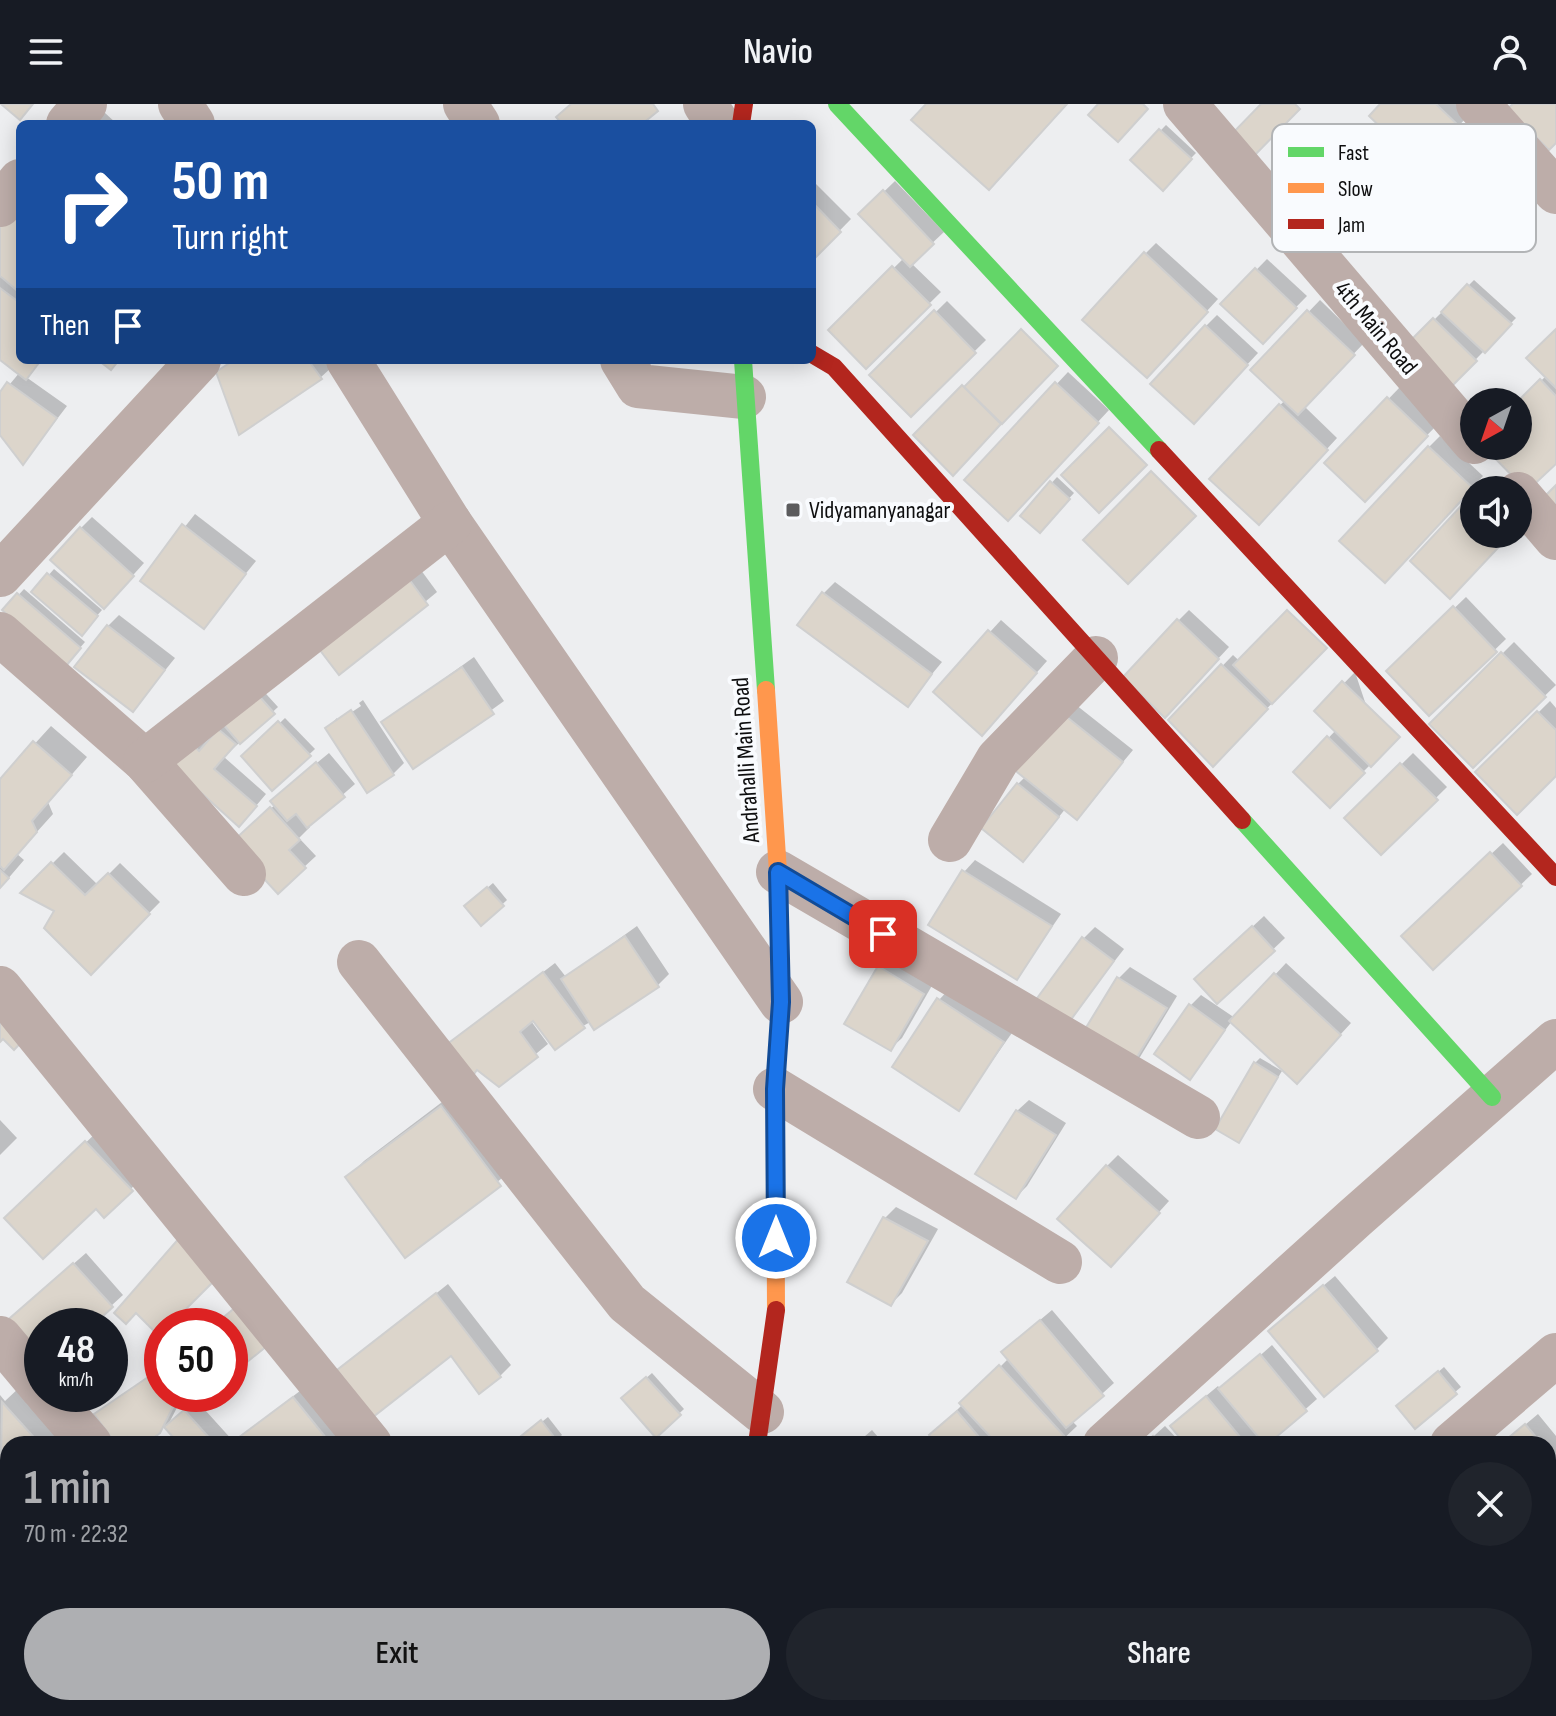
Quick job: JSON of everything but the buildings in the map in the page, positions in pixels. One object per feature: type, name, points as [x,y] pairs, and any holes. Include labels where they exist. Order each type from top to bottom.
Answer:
[{"type":"street","points":[[71,120],[85,104]]},
{"type":"street","points":[[837,104],[1556,877]]},
{"type":"street","name":"4th Main Road","points":[[1185,104],[1272,206]]},
{"type":"street","points":[[1478,104],[1496,124]]},
{"type":"street","points":[[1536,169],[1556,192]]},
{"type":"street","points":[[0,205],[16,186]]},
{"type":"street","name":"4th Main Road","points":[[1312,252],[1460,425]]},
{"type":"street","points":[[816,356],[834,367],[1492,1097]]},
{"type":"street","points":[[0,575],[195,364]]},
{"type":"street","points":[[351,364],[450,523],[781,1002]]},
{"type":"street","points":[[624,364],[638,386],[743,379]]},
{"type":"street","name":"Andrahalli Main Road","points":[[743,379],[778,872],[781,1002],[775,1089],[776,1326],[760,1428]]},
{"type":"street","name":"4th Main Road","points":[[1489,460],[1503,476]]},
{"type":"street","name":"4th Main Road","points":[[1532,510],[1556,538]]},
{"type":"street","points":[[145,761],[450,523]]},
{"type":"street","points":[[0,634],[145,761],[244,874]]},
{"type":"street","points":[[950,840],[998,759],[1096,658]]},
{"type":"street","points":[[778,872],[1198,1117]]},
{"type":"street","points":[[359,962],[627,1303],[760,1428]]},
{"type":"street","points":[[0,988],[364,1436]]},
{"type":"street","points":[[1114,1436],[1556,1041]]},
{"type":"street","points":[[775,1089],[1060,1262]]},
{"type":"street","points":[[0,1338],[24,1367]]},
{"type":"street","points":[[1461,1436],[1556,1355]]},
{"type":"street","points":[[62,1412],[83,1436]]},
{"type":"traffic: fast","points":[[837,104],[1159,450]]},
{"type":"traffic: fast","points":[[743,364],[766,690]]},
{"type":"traffic: fast","points":[[1242,820],[1492,1097]]},
{"type":"traffic: slow","points":[[766,690],[778,872],[781,1002],[775,1089],[776,1310]]},
{"type":"traffic: jam","points":[[742,120],[744,104]]},
{"type":"traffic: jam","points":[[816,356],[834,367],[1242,820]]},
{"type":"traffic: jam","points":[[1159,450],[1556,877]]},
{"type":"traffic: jam","points":[[758,1436],[776,1310]]},
{"type":"place","name":"Vidyamanyanagar","points":[[793,510]]},
{"type":"route","points":[[776,1238],[775,1089],[781,1002],[778,872],[883,934]]}]
